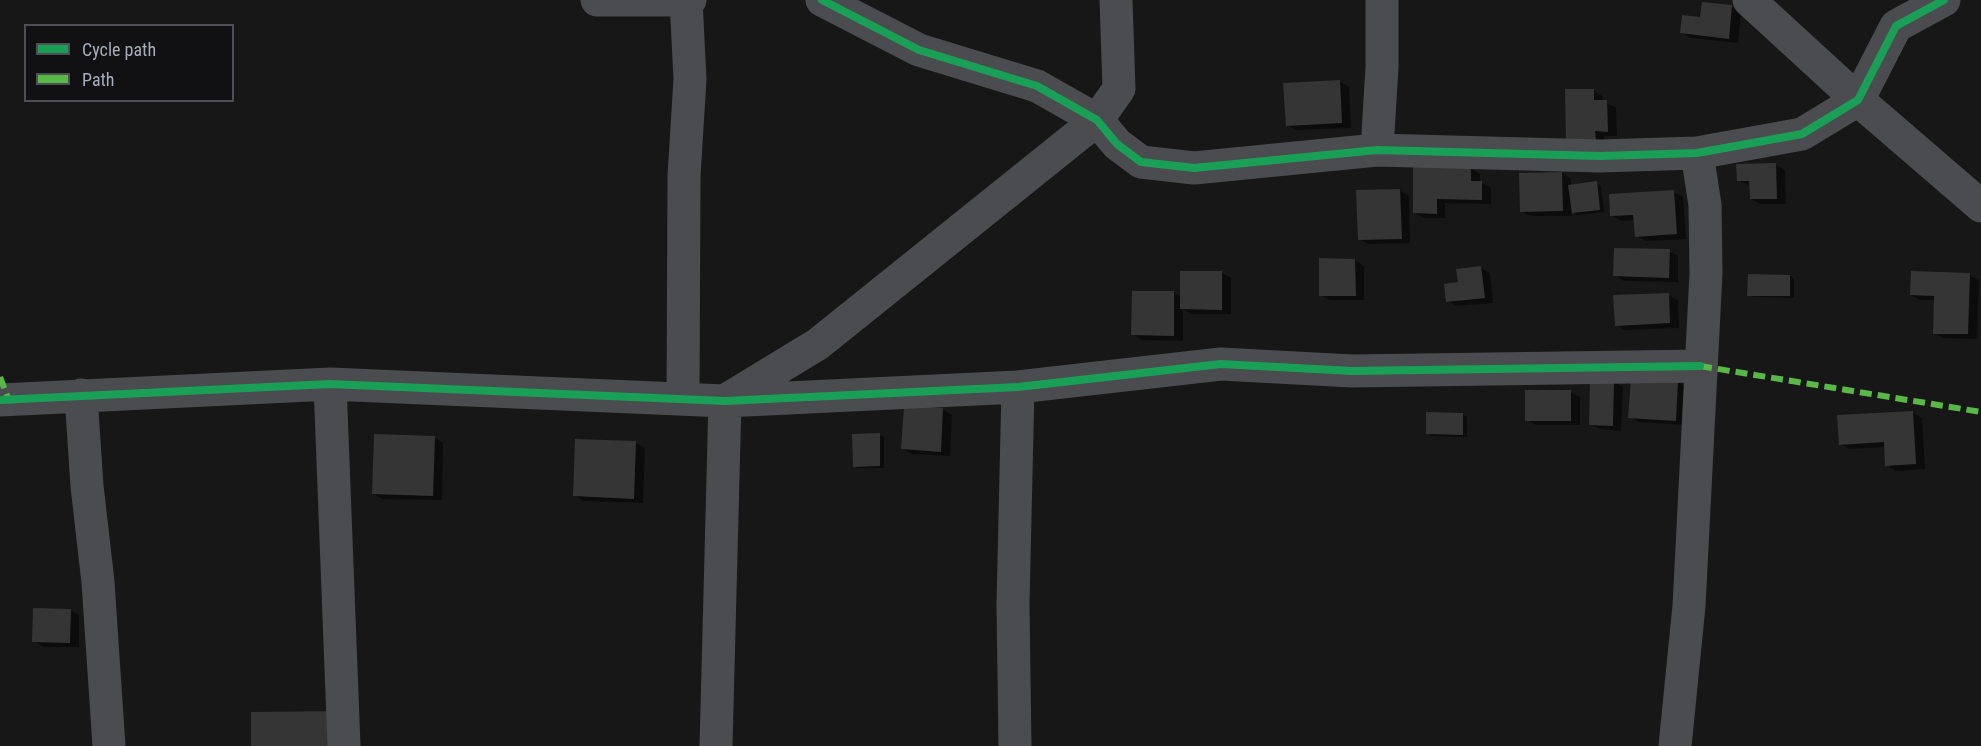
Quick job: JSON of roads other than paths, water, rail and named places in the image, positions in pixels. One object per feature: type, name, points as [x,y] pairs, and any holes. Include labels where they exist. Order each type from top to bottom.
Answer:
[{"type":"street","points":[[597,0],[688,1],[690,79],[684,176],[683,399]]},
{"type":"street","points":[[822,0],[919,50],[1037,86],[1097,120],[1117,144],[1141,162],[1184,167],[1377,150],[1600,156],[1697,153],[1802,134],[1858,100],[1898,13],[1944,0]]},
{"type":"street","points":[[725,401],[818,344],[1097,120],[1119,89],[1116,0]]},
{"type":"street","points":[[1377,150],[1382,67],[1382,0]]},
{"type":"street","points":[[1749,0],[1858,100],[1981,206]]},
{"type":"street","points":[[1675,746],[1689,606],[1706,273],[1705,205],[1697,153]]},
{"type":"street","points":[[0,400],[330,384],[725,401],[1018,387],[1221,364],[1352,371],[1700,366]]},
{"type":"street","points":[[330,384],[344,746]]},
{"type":"street","points":[[1015,746],[1013,604],[1018,387]]},
{"type":"street","points":[[81,395],[87,486],[98,582],[108,746]]},
{"type":"street","points":[[716,746],[725,401]]}]
